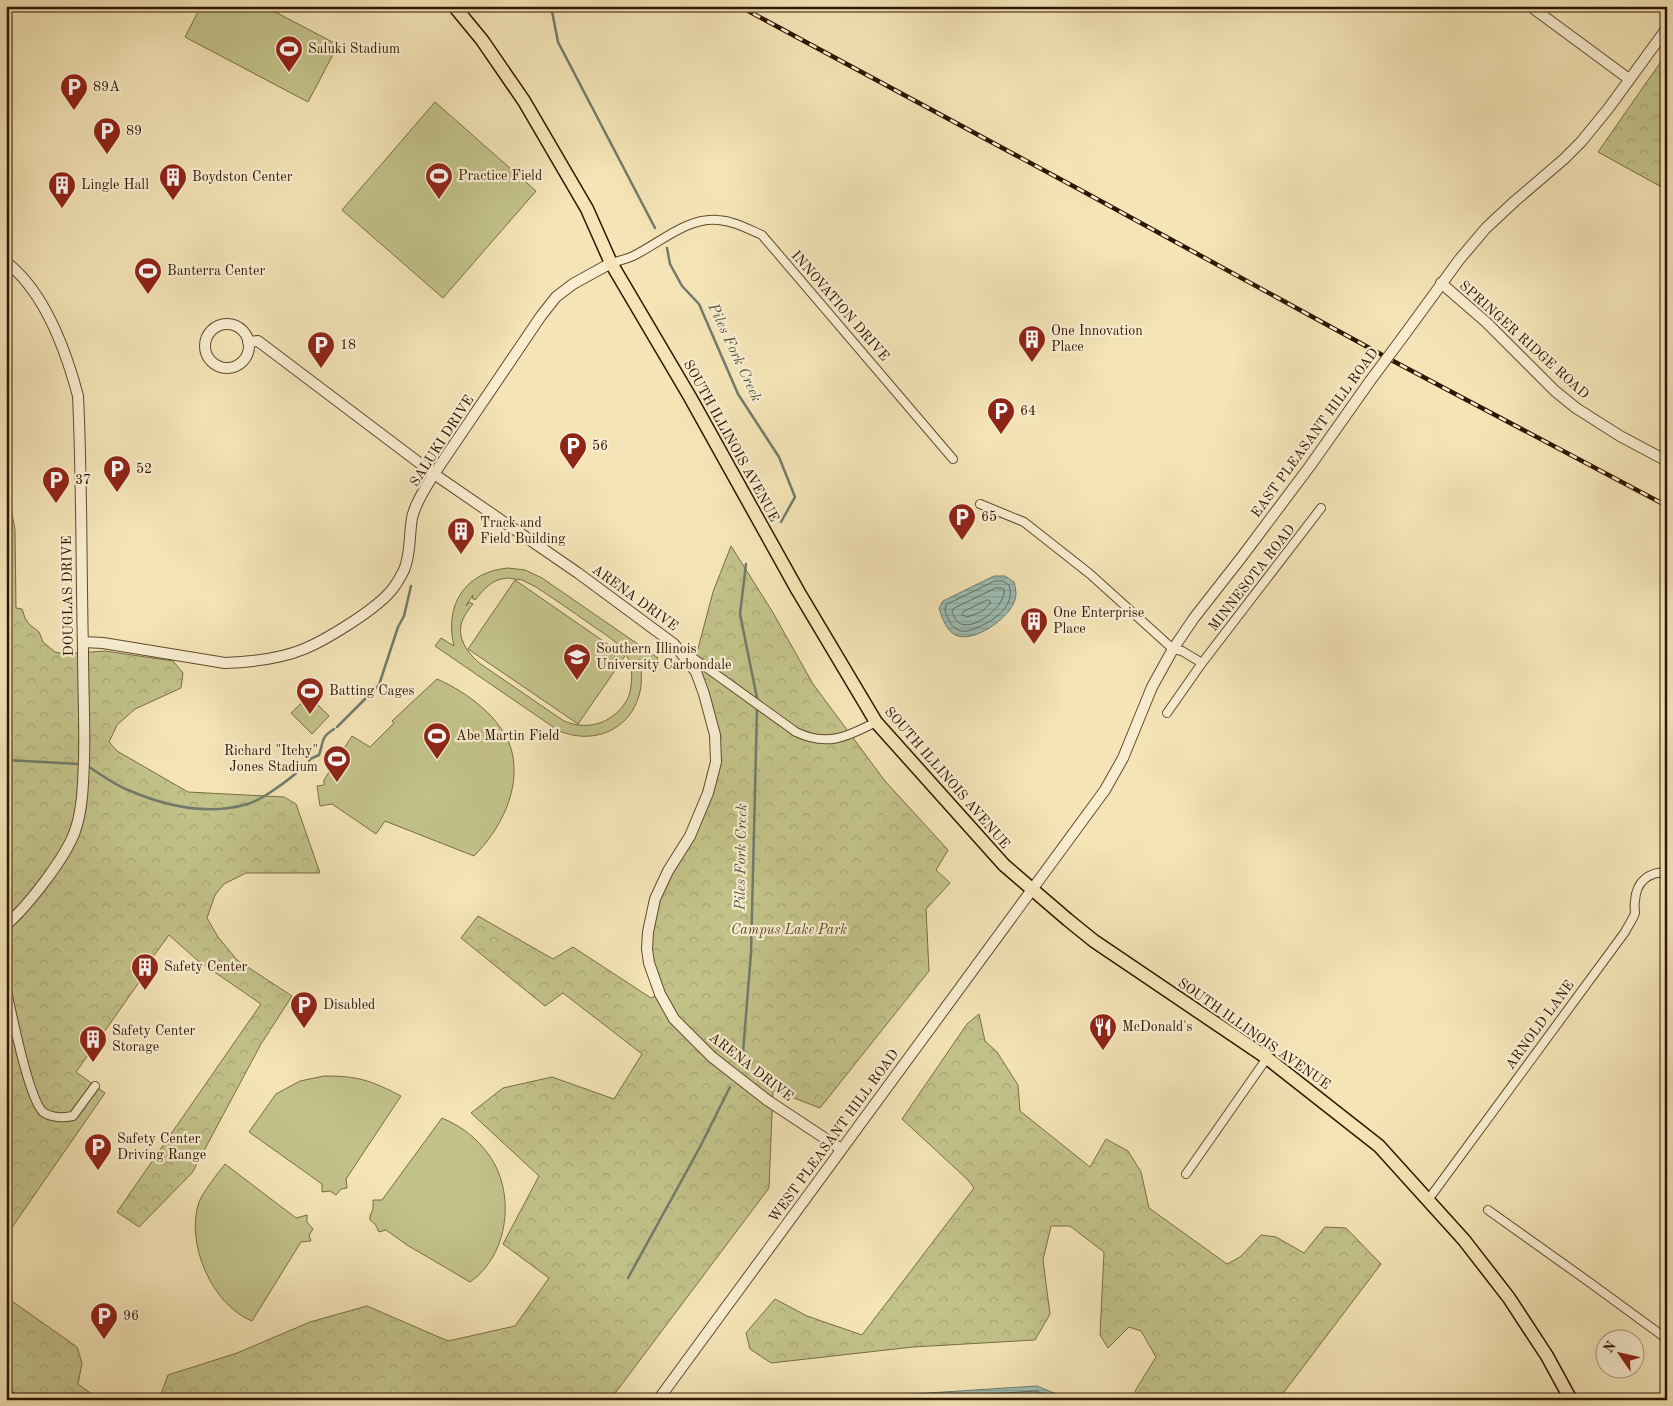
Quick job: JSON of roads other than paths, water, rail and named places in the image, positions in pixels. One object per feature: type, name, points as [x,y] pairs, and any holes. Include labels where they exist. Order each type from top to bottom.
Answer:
[{"type":"highway","name":"SOUTH ILLINOIS AVENUE","points":[[454,6],[482,40],[524,101],[588,209],[611,263],[690,397],[798,592],[876,722],[997,858],[1068,920],[1094,941],[1267,1058],[1379,1146],[1464,1240],[1509,1298],[1548,1356],[1571,1400]]},
{"type":"street","points":[[1530,6],[1629,80]]},
{"type":"street","name":"EAST PLEASANT HILL ROAD","points":[[1034,889],[1106,790],[1123,758],[1152,687],[1173,649],[1194,618],[1304,474],[1433,297],[1441,283],[1486,228],[1581,142],[1608,109],[1667,28]]},
{"type":"street","name":"INNOVATION DRIVE","points":[[611,263],[632,256],[682,228],[702,220],[719,220],[738,224],[762,235],[953,459]]},
{"type":"street","name":"DOUGLAS DRIVE","points":[[6,262],[27,284],[45,312],[64,349],[78,396],[84,725],[83,787],[80,816],[71,842],[32,897],[7,926]]},
{"type":"street","name":"SALUKI DRIVE","points":[[82,642],[103,643],[225,663],[242,662],[276,657],[302,650],[340,629],[381,601],[398,581],[407,561],[412,516],[434,474],[556,297],[573,284],[611,263]]},
{"type":"street","name":"SPRINGER RIDGE ROAD","points":[[1441,283],[1486,322],[1555,391],[1576,408],[1620,436],[1667,461]]},
{"type":"street","points":[[225,324],[232,324],[241,329],[246,334],[248,342],[249,350],[242,362],[234,368],[217,367],[206,356],[204,348],[208,334],[218,326],[225,324]]},
{"type":"street","name":"ARENA DRIVE","points":[[248,342],[258,340],[434,474],[578,573],[674,644],[696,672],[715,734],[716,762],[708,794],[690,836],[668,871],[655,899],[648,932],[647,949],[649,963],[660,994],[674,1019],[712,1057],[767,1100],[841,1149]]},
{"type":"street","points":[[980,504],[1024,522],[1090,574],[1173,649],[1182,651],[1202,663]]},
{"type":"street","name":"MINNESOTA ROAD","points":[[1167,713],[1202,663],[1321,508]]},
{"type":"street","points":[[674,644],[796,732],[810,738],[834,740],[876,722]]},
{"type":"street","name":"ARNOLD LANE","points":[[1428,1200],[1625,932],[1635,914],[1637,889],[1642,880],[1655,873],[1667,872]]},
{"type":"street","name":"WEST PLEASANT HILL ROAD","points":[[658,1400],[1034,889]]},
{"type":"street","points":[[6,986],[18,1043],[32,1091],[35,1100],[44,1112],[62,1118],[73,1116],[95,1086]]},
{"type":"street","points":[[1186,1174],[1267,1058]]},
{"type":"street","points":[[1488,1210],[1667,1339]]},
{"type":"street","points":[[6,1390],[11,1400]]},
{"type":"water","points":[[994,576],[1005,576],[1014,582],[1016,594],[1010,610],[994,625],[975,635],[958,636],[951,632],[940,612],[939,608],[943,601]]},
{"type":"water","points":[[1037,1386],[1066,1400],[820,1400]]},
{"type":"waterway","name":"Piles Fork Creek","points":[[551,6],[558,42],[655,228]]},
{"type":"waterway","name":"Piles Fork Creek","points":[[667,248],[670,264],[682,286],[699,304],[738,394],[779,457],[795,497],[781,522]]},
{"type":"waterway","name":"Piles Fork Creek","points":[[746,564],[740,614],[757,698]]},
{"type":"waterway","points":[[337,727],[379,685],[398,627],[404,616],[411,586]]},
{"type":"waterway","name":"Piles Fork Creek","points":[[742,1065],[751,953],[757,709]]},
{"type":"waterway","points":[[308,764],[310,759],[319,755],[324,737],[334,729]]},
{"type":"waterway","points":[[6,760],[79,764]]},
{"type":"waterway","points":[[89,767],[113,783],[142,796],[200,809],[230,808],[251,803],[283,784],[302,768]]},
{"type":"waterway","name":"Piles Fork Creek","points":[[628,1278],[700,1147],[730,1087]]},
{"type":"railway","points":[[739,6],[1395,362],[1667,506]]},
{"type":"place","name":"Saluki Stadium","points":[[289,73]]},
{"type":"place","name":"89A","points":[[74,111]]},
{"type":"place","name":"89","points":[[107,155]]},
{"type":"place","name":"Practice Field","points":[[439,200]]},
{"type":"place","name":"Boydston Center","points":[[173,201]]},
{"type":"place","name":"Lingle Hall","points":[[62,209]]},
{"type":"place","name":"Banterra Center","points":[[148,295]]},
{"type":"place","name":"One Innovation Place","points":[[1032,363]]},
{"type":"place","name":"18","points":[[321,369]]},
{"type":"place","name":"64","points":[[1001,435]]},
{"type":"place","name":"56","points":[[573,470]]},
{"type":"place","name":"52","points":[[117,493]]},
{"type":"place","name":"37","points":[[56,504]]},
{"type":"place","name":"65","points":[[962,541]]},
{"type":"place","name":"Track and Field Building","points":[[461,555]]},
{"type":"place","name":"One Enterprise Place","points":[[1034,645]]},
{"type":"place","name":"Southern Illinois University Carbondale","points":[[577,681]]},
{"type":"place","name":"Batting Cages","points":[[310,715]]},
{"type":"place","name":"Abe Martin Field","points":[[437,760]]},
{"type":"place","name":"Richard \"Itchy\" Jones Stadium","points":[[337,783]]},
{"type":"place","name":"Safety Center","points":[[145,991]]},
{"type":"place","name":"Disabled","points":[[304,1029]]},
{"type":"place","name":"McDonald's","points":[[1103,1051]]},
{"type":"place","name":"Safety Center Storage","points":[[93,1063]]},
{"type":"place","name":"Safety Center Driving Range","points":[[98,1171]]},
{"type":"place","name":"96","points":[[104,1340]]},
{"type":"park label","name":"Campus Lake Park","points":[[789,930]]}]
